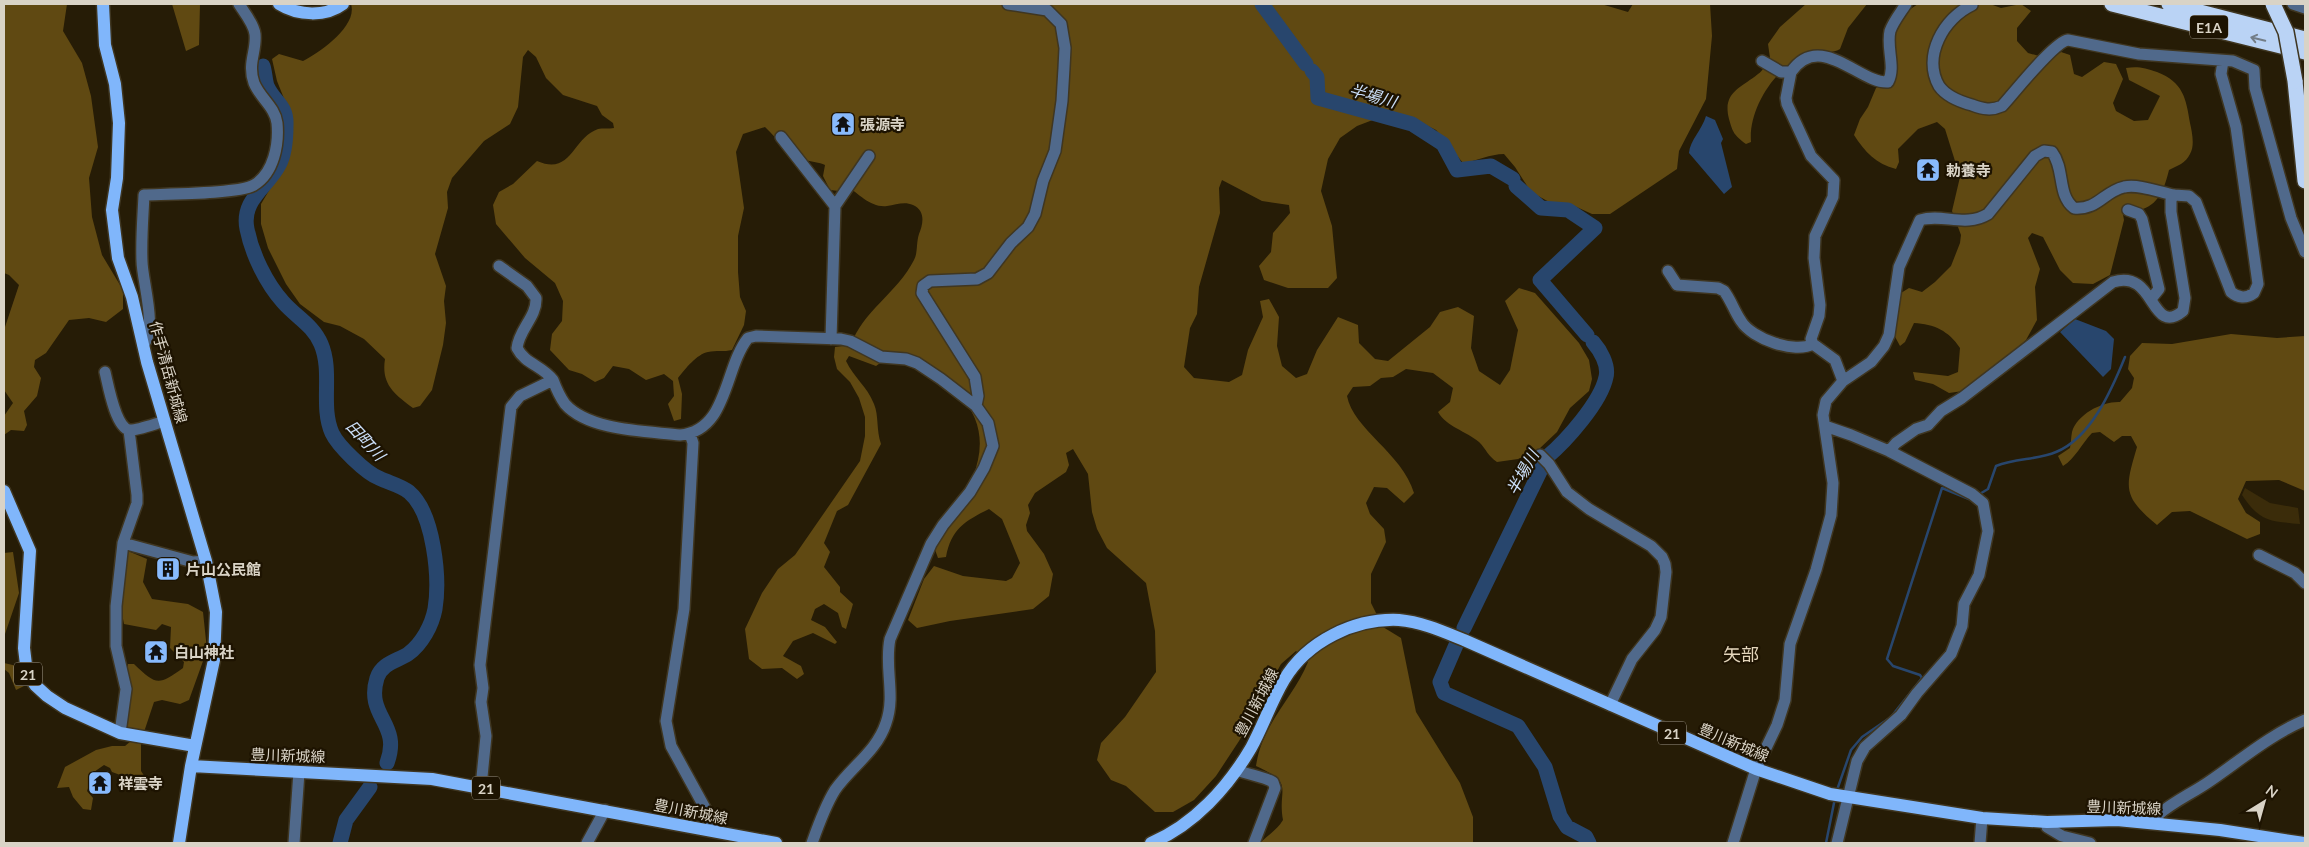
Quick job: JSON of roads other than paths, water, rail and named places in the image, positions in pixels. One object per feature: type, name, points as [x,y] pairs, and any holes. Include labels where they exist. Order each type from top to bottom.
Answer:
[{"type":"highway","name":"E1A","points":[[2112,4],[2305,52]]},
{"type":"highway","name":"E1A","points":[[2169,4],[2305,39]]},
{"type":"highway","points":[[2272,4],[2286,32],[2295,81],[2305,181]]},
{"type":"main road","name":"作手清岳新城線","points":[[103,4],[105,46],[115,84],[118,123],[117,178],[112,210],[118,258],[132,297],[143,345],[206,561],[216,612],[217,634],[210,686],[196,746]]},
{"type":"main road","points":[[279,4],[300,11],[320,14],[343,4]]},
{"type":"main road","name":"21","points":[[4,491],[30,551],[24,648],[27,673],[46,696],[65,708],[120,733],[196,746]]},
{"type":"main road","name":"豊川新城線","points":[[1151,843],[1196,815],[1216,796],[1237,770],[1252,746],[1285,678],[1296,663],[1325,639],[1352,626],[1376,621],[1401,620],[1427,626],[1464,640],[1756,770],[1813,790],[1982,818],[2047,822],[2118,820],[2220,830],[2304,843]]},
{"type":"main road","points":[[179,843],[196,746]]},
{"type":"main road","name":"豊川新城線","points":[[191,766],[397,776],[481,787],[604,810],[722,836],[776,843]]},
{"type":"street","points":[[143,345],[147,340],[149,299],[142,273],[144,195],[245,189],[268,172],[273,160],[277,122],[273,111],[253,82],[250,61],[255,34],[239,4]]},
{"type":"street","points":[[976,406],[978,396],[975,377],[922,293],[923,286],[930,281],[977,279],[988,273],[1011,243],[1028,227],[1035,214],[1043,181],[1055,151],[1062,101],[1064,48],[1061,24],[1047,10],[1008,4]]},
{"type":"street","points":[[1843,381],[1835,360],[1813,344],[1811,339],[1819,316],[1820,305],[1814,244],[1817,229],[1833,197],[1834,180],[1811,156],[1786,98],[1791,72],[1802,61],[1816,58],[1831,58],[1873,79],[1888,82],[1892,75],[1889,42],[1890,30],[1906,4]]},
{"type":"street","points":[[2293,4],[2305,8]]},
{"type":"street","points":[[1972,5],[1957,14],[1938,40],[1933,56],[1934,72],[1940,86],[1948,94],[1986,110],[2002,106],[2063,41],[2139,54],[2239,63],[2254,70],[2255,88],[2291,218],[2305,252]]},
{"type":"street","points":[[1762,61],[1781,72],[1791,72]]},
{"type":"street","points":[[1732,843],[1756,770],[1777,725],[1785,700],[1790,644],[1816,570],[1831,515],[1833,483],[1823,414],[1826,401],[1843,381],[1871,362],[1884,346],[1889,335],[1899,268],[1920,220],[1925,218],[1972,221],[1981,218],[1988,214],[2035,156],[2044,151],[2052,152],[2059,161],[2067,202],[2074,208],[2084,209],[2093,206],[2112,192],[2124,187],[2189,196],[2196,202],[2230,292],[2235,296],[2245,297],[2254,294],[2258,284],[2236,127],[2221,74],[2223,61]]},
{"type":"street","points":[[780,137],[835,206]]},
{"type":"street","points":[[831,339],[835,206],[869,156]]},
{"type":"street","points":[[1889,451],[1896,443],[1916,429],[1928,425],[1942,411],[1962,398],[2109,284],[2122,280],[2141,286],[2151,299],[2156,310],[2165,317],[2175,316],[2185,308],[2186,298],[2171,212],[2171,200],[2174,194]]},
{"type":"street","points":[[2128,210],[2139,214],[2142,219],[2158,289],[2151,299]]},
{"type":"street","points":[[499,266],[527,286],[536,298],[534,313],[518,338],[517,348],[528,362],[548,373],[569,408],[600,424],[680,435],[690,434],[709,422],[715,414],[731,370],[748,338],[756,336],[850,341],[881,357],[906,359],[916,363],[976,406],[988,423],[993,446],[984,468],[970,492],[942,525],[931,544],[890,639],[888,651],[890,710],[886,725],[860,764],[835,792],[812,843]]},
{"type":"street","points":[[1668,270],[1673,276],[1676,285],[1718,288],[1724,291],[1748,328],[1776,344],[1796,349],[1805,348],[1813,344]]},
{"type":"street","points":[[105,372],[120,422],[129,430],[134,455],[137,503],[122,543],[115,628],[116,646],[126,689],[120,733]]},
{"type":"street","points":[[481,787],[486,736],[481,702],[483,688],[480,665],[511,407],[520,396],[552,380]]},
{"type":"street","points":[[129,430],[165,421]]},
{"type":"street","points":[[1825,426],[1830,426],[1889,451],[1976,496],[1983,503],[1988,531],[1979,575],[1964,604],[1962,626],[1951,654],[1897,720],[1865,747],[1857,761],[1837,843]]},
{"type":"street","points":[[690,434],[693,444],[684,609],[666,721],[671,746],[722,836]]},
{"type":"street","points":[[1544,458],[1567,492],[1589,509],[1651,546],[1662,557],[1665,564],[1666,572],[1661,617],[1655,630],[1632,659],[1610,705]]},
{"type":"street","points":[[122,543],[193,562],[206,561]]},
{"type":"street","points":[[2259,555],[2295,573],[2305,583]]},
{"type":"street","points":[[2158,824],[2158,815],[2173,803],[2201,787],[2276,734],[2305,720]]},
{"type":"street","points":[[1237,770],[1250,776],[1267,778],[1273,782],[1275,788],[1254,843]]},
{"type":"street","points":[[294,843],[299,772]]},
{"type":"street","points":[[587,843],[604,810]]},
{"type":"street","points":[[1980,843],[1982,818]]},
{"type":"street","points":[[2047,822],[2048,827],[2054,832],[2090,843]]},
{"type":"water","points":[[1706,116],[1715,120],[1723,139],[1721,143],[1732,187],[1724,194],[1689,153]]},
{"type":"water","points":[[2075,319],[2106,331],[2114,339],[2111,369],[2103,377],[2060,332]]},
{"type":"waterway","name":"半場川","points":[[1262,4],[1306,64]]},
{"type":"waterway","name":"田町川","points":[[263,66],[267,86],[282,108],[286,118],[286,135],[284,151],[279,165],[251,202],[248,210],[246,219],[247,229],[252,248],[265,277],[277,294],[318,337],[326,366],[327,412],[335,438],[346,452],[367,471],[409,492],[418,502],[430,530],[437,581],[434,615],[422,640],[413,650],[382,669],[377,678],[376,702],[390,738],[387,763]]},
{"type":"waterway","name":"半場川","points":[[1312,71],[1317,77],[1318,98],[1412,124],[1443,144],[1457,170],[1491,166],[1513,179]]},
{"type":"waterway","name":"半場川","points":[[1516,186],[1541,208],[1568,210],[1595,228],[1540,280],[1587,335]]},
{"type":"waterway","name":"半場川","points":[[1464,628],[1547,457],[1582,420],[1603,387],[1607,372],[1601,353],[1593,342]]},
{"type":"waterway","points":[[1978,495],[1988,489],[1996,466],[2056,452],[2080,436],[2107,397],[2125,357]]},
{"type":"waterway","points":[[1837,790],[1851,750],[1862,737],[1891,717],[1922,678],[1920,675],[1893,666],[1887,659],[1942,488],[1969,499]]},
{"type":"waterway","name":"半場川","points":[[1456,645],[1440,682],[1444,693],[1518,726],[1545,767],[1560,816],[1567,827],[1586,837],[1589,843]]},
{"type":"waterway","name":"田町川","points":[[340,843],[346,820],[370,787]]},
{"type":"waterway","points":[[1826,843],[1835,798]]},
{"type":"place","name":"張源寺","points":[[843,124]]},
{"type":"place","name":"勅養寺","points":[[1928,170]]},
{"type":"place","name":"片山公民館","points":[[168,569]]},
{"type":"place","name":"白山神社","points":[[156,652]]},
{"type":"place","name":"祥雲寺","points":[[100,783]]},
{"type":"district","name":"矢部","points":[[1741,654]]}]
